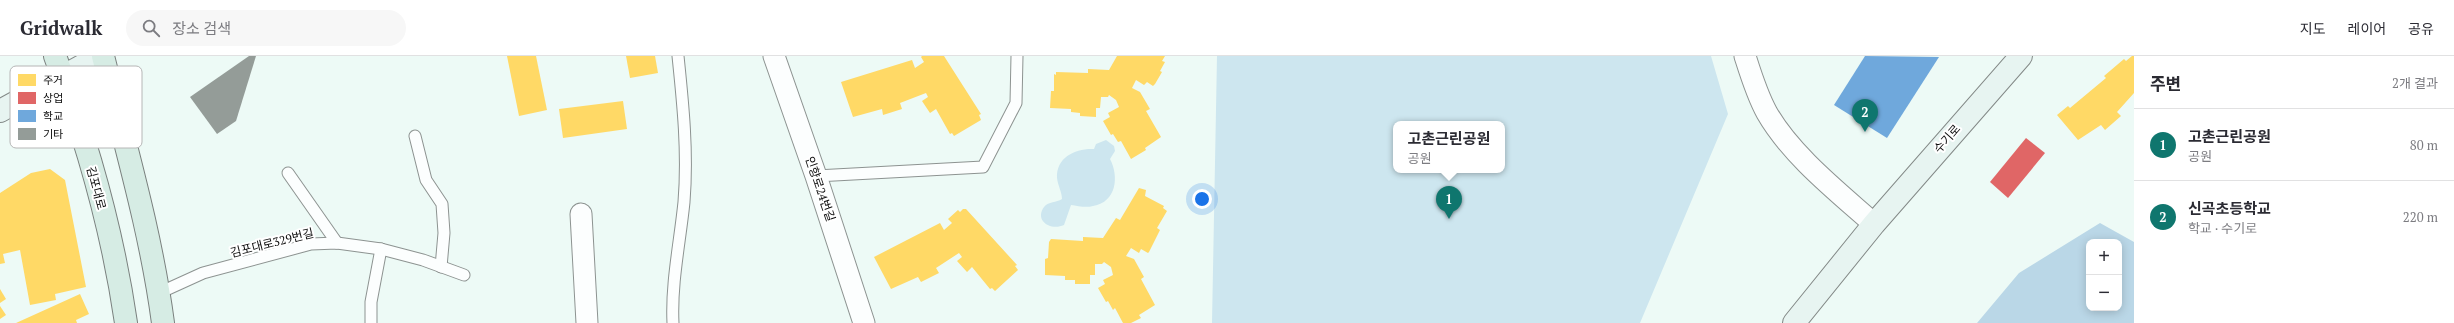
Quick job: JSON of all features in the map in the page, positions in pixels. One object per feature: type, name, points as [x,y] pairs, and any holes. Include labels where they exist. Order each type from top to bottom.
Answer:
[{"type":"main road","name":"김포대로","points":[[55,56],[59,66]]},
{"type":"main road","points":[[103,56],[106,66]]},
{"type":"main road","name":"김포대로","points":[[85,148],[94,178],[126,323]]},
{"type":"main road","points":[[127,148],[145,218],[163,323]]},
{"type":"street","points":[[83,66],[100,56]]},
{"type":"street","name":"인향로24번길","points":[[774,56],[816,176],[864,323]]},
{"type":"street","points":[[1744,56],[1752,80],[1768,114],[1790,144],[1826,181],[1874,224]]},
{"type":"street","name":"수기로","points":[[1794,323],[1874,224],[2021,56]]},
{"type":"street","points":[[0,111],[10,106]]},
{"type":"street","points":[[582,214],[587,323]]},
{"type":"lane","points":[[673,323],[674,289],[684,200],[686,162],[678,56]]},
{"type":"lane","points":[[816,176],[983,167],[1016,103],[1017,56]]},
{"type":"lane","points":[[416,136],[426,180],[442,204],[444,234],[441,267]]},
{"type":"lane","points":[[288,172],[337,243]]},
{"type":"lane","name":"김포대로329번길","points":[[159,293],[204,273],[311,244],[337,243],[380,249],[464,275]]},
{"type":"lane","points":[[371,323],[371,302],[380,249]]},
{"type":"shaded area","points":[[1217,56],[1711,56],[1728,114],[1640,323],[1212,323]]},
{"type":"shaded area","points":[[1106,140],[1114,146],[1115,151],[1110,159],[1115,173],[1114,187],[1111,194],[1101,204],[1090,207],[1071,205],[1064,225],[1054,227],[1045,224],[1041,217],[1041,212],[1044,207],[1062,199],[1057,178],[1060,164],[1068,155],[1080,150],[1094,149],[1096,144]]},
{"type":"shaded area","points":[[2100,223],[2134,242],[2134,323],[1977,323],[2019,273]]},
{"type":"building: 주거","points":[[507,56],[536,56],[547,110],[519,116]]},
{"type":"building: 주거","points":[[626,56],[655,56],[658,73],[630,78]]},
{"type":"building: 주거","points":[[944,56],[981,114],[979,115],[981,120],[954,136],[952,133],[950,134],[936,109],[930,113],[922,101],[928,97],[926,93],[900,103],[902,109],[883,115],[882,109],[853,117],[841,82],[912,60],[915,68],[924,62],[921,57]]},
{"type":"building: 주거","points":[[1117,56],[1165,56],[1162,61],[1165,62],[1160,71],[1162,72],[1153,86],[1147,82],[1144,85],[1136,80],[1132,88],[1140,92],[1150,109],[1146,111],[1161,137],[1145,148],[1146,150],[1131,159],[1121,141],[1118,142],[1113,134],[1111,135],[1103,121],[1110,117],[1108,113],[1119,107],[1116,100],[1109,95],[1108,97],[1101,97],[1100,108],[1096,108],[1096,117],[1080,116],[1080,113],[1071,112],[1071,109],[1050,108],[1051,91],[1054,91],[1054,74],[1056,75],[1056,72],[1088,73],[1088,69],[1109,70]]},
{"type":"building: 주거","points":[[2134,56],[2134,93],[2117,112],[2121,116],[2105,130],[2101,125],[2078,140],[2057,115],[2068,106],[2070,108],[2106,78],[2104,76],[2124,59],[2126,61]]},
{"type":"building: 주거","points":[[623,101],[627,129],[563,138],[559,109]]},
{"type":"building: 주거","points":[[50,169],[65,180],[86,287],[55,294],[56,300],[30,305],[20,250],[3,254],[5,263],[0,264],[0,193],[31,173]]},
{"type":"building: 주거","points":[[1139,188],[1146,190],[1145,196],[1164,206],[1163,208],[1167,211],[1157,228],[1160,230],[1149,252],[1148,253],[1141,249],[1139,253],[1131,248],[1126,256],[1134,259],[1144,277],[1141,279],[1155,305],[1139,315],[1141,318],[1131,323],[1123,323],[1115,308],[1113,310],[1108,301],[1106,302],[1098,288],[1105,284],[1103,280],[1113,275],[1111,267],[1104,262],[1102,264],[1095,264],[1095,275],[1090,275],[1090,284],[1075,284],[1075,280],[1065,280],[1065,276],[1045,275],[1045,259],[1048,258],[1049,242],[1051,239],[1083,241],[1083,237],[1103,238],[1116,218],[1120,220]]},
{"type":"building: 주거","points":[[963,209],[966,209],[1017,265],[1015,266],[1018,270],[995,291],[992,288],[990,289],[972,267],[967,272],[957,261],[962,257],[959,253],[936,268],[939,273],[921,282],[918,277],[891,289],[874,257],[940,223],[944,230],[952,223],[948,219],[958,210],[960,212]]},
{"type":"building: 주거","points":[[0,289],[6,299],[0,303]]},
{"type":"building: 주거","points":[[80,294],[89,314],[76,320],[77,323],[16,323]]},
{"type":"building: 주거","points":[[0,306],[6,315],[0,319]]},
{"type":"building: 상업","points":[[2026,138],[2045,153],[2008,198],[1990,182]]},
{"type":"building: 학교","points":[[1865,56],[1939,57],[1887,138],[1834,105]]},
{"type":"building: 기타","points":[[249,56],[256,56],[236,121],[217,134],[190,97]]},
{"type":"place","name":"신곡초등학교","points":[[1865,132]]},
{"type":"place","name":"고촌근린공원","points":[[1449,219]]}]
